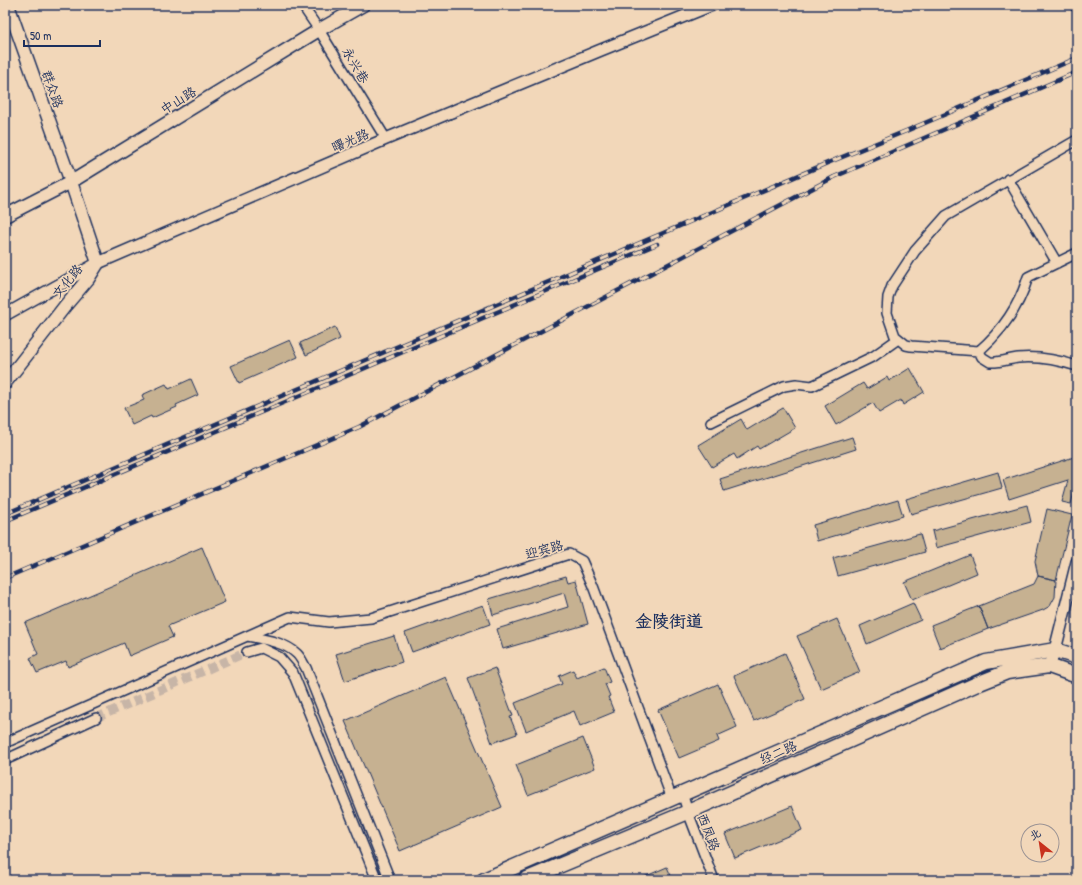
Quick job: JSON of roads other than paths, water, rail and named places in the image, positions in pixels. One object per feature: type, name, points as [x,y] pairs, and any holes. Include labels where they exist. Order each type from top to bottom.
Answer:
[{"type":"main road","name":"群众路","points":[[8,5],[71,182]]},
{"type":"main road","name":"中山路","points":[[5,216],[71,182],[319,30],[363,5]]},
{"type":"main road","name":"文化路","points":[[5,383],[88,279],[98,263],[71,182]]},
{"type":"main road","name":"经二路","points":[[484,880],[986,662],[1056,650],[1077,657]]},
{"type":"main road","name":"经二路","points":[[525,880],[688,812],[1007,672],[1049,666],[1077,676]]},
{"type":"street","name":"永兴巷","points":[[302,5],[386,139]]},
{"type":"street","name":"曙光路","points":[[5,315],[98,263],[386,139],[712,5]]},
{"type":"street","points":[[1077,140],[946,216],[925,239],[892,286],[888,297],[887,313],[895,336],[898,340],[911,346],[979,351],[1009,319],[1021,298],[1028,277],[1077,253]]},
{"type":"street","points":[[1008,179],[1057,263]]},
{"type":"street","points":[[711,422],[784,386],[796,384],[812,386],[874,356],[898,340]]},
{"type":"street","points":[[979,351],[982,357],[990,362],[1017,358],[1042,358],[1077,366]]},
{"type":"street","name":"迎宾路","points":[[246,636],[290,617],[329,622],[371,618],[569,554],[582,561],[677,796]]},
{"type":"street","points":[[1049,666],[1056,650],[1077,562]]},
{"type":"street","points":[[5,743],[246,636],[286,646],[297,654],[306,668],[390,880]]},
{"type":"street","points":[[247,652],[261,648],[279,657],[293,673],[377,880]]},
{"type":"street","points":[[5,760],[96,718]]},
{"type":"street","name":"西凤路","points":[[677,796],[688,812],[714,880]]},
{"type":"tunnel","points":[[96,718],[247,652]]},
{"type":"railway","points":[[5,514],[1077,58]]},
{"type":"railway","points":[[5,578],[359,427],[834,177],[1077,72]]},
{"type":"railway","points":[[5,521],[657,244]]},
{"type":"district","name":"金陵街道","points":[[669,621]]}]
